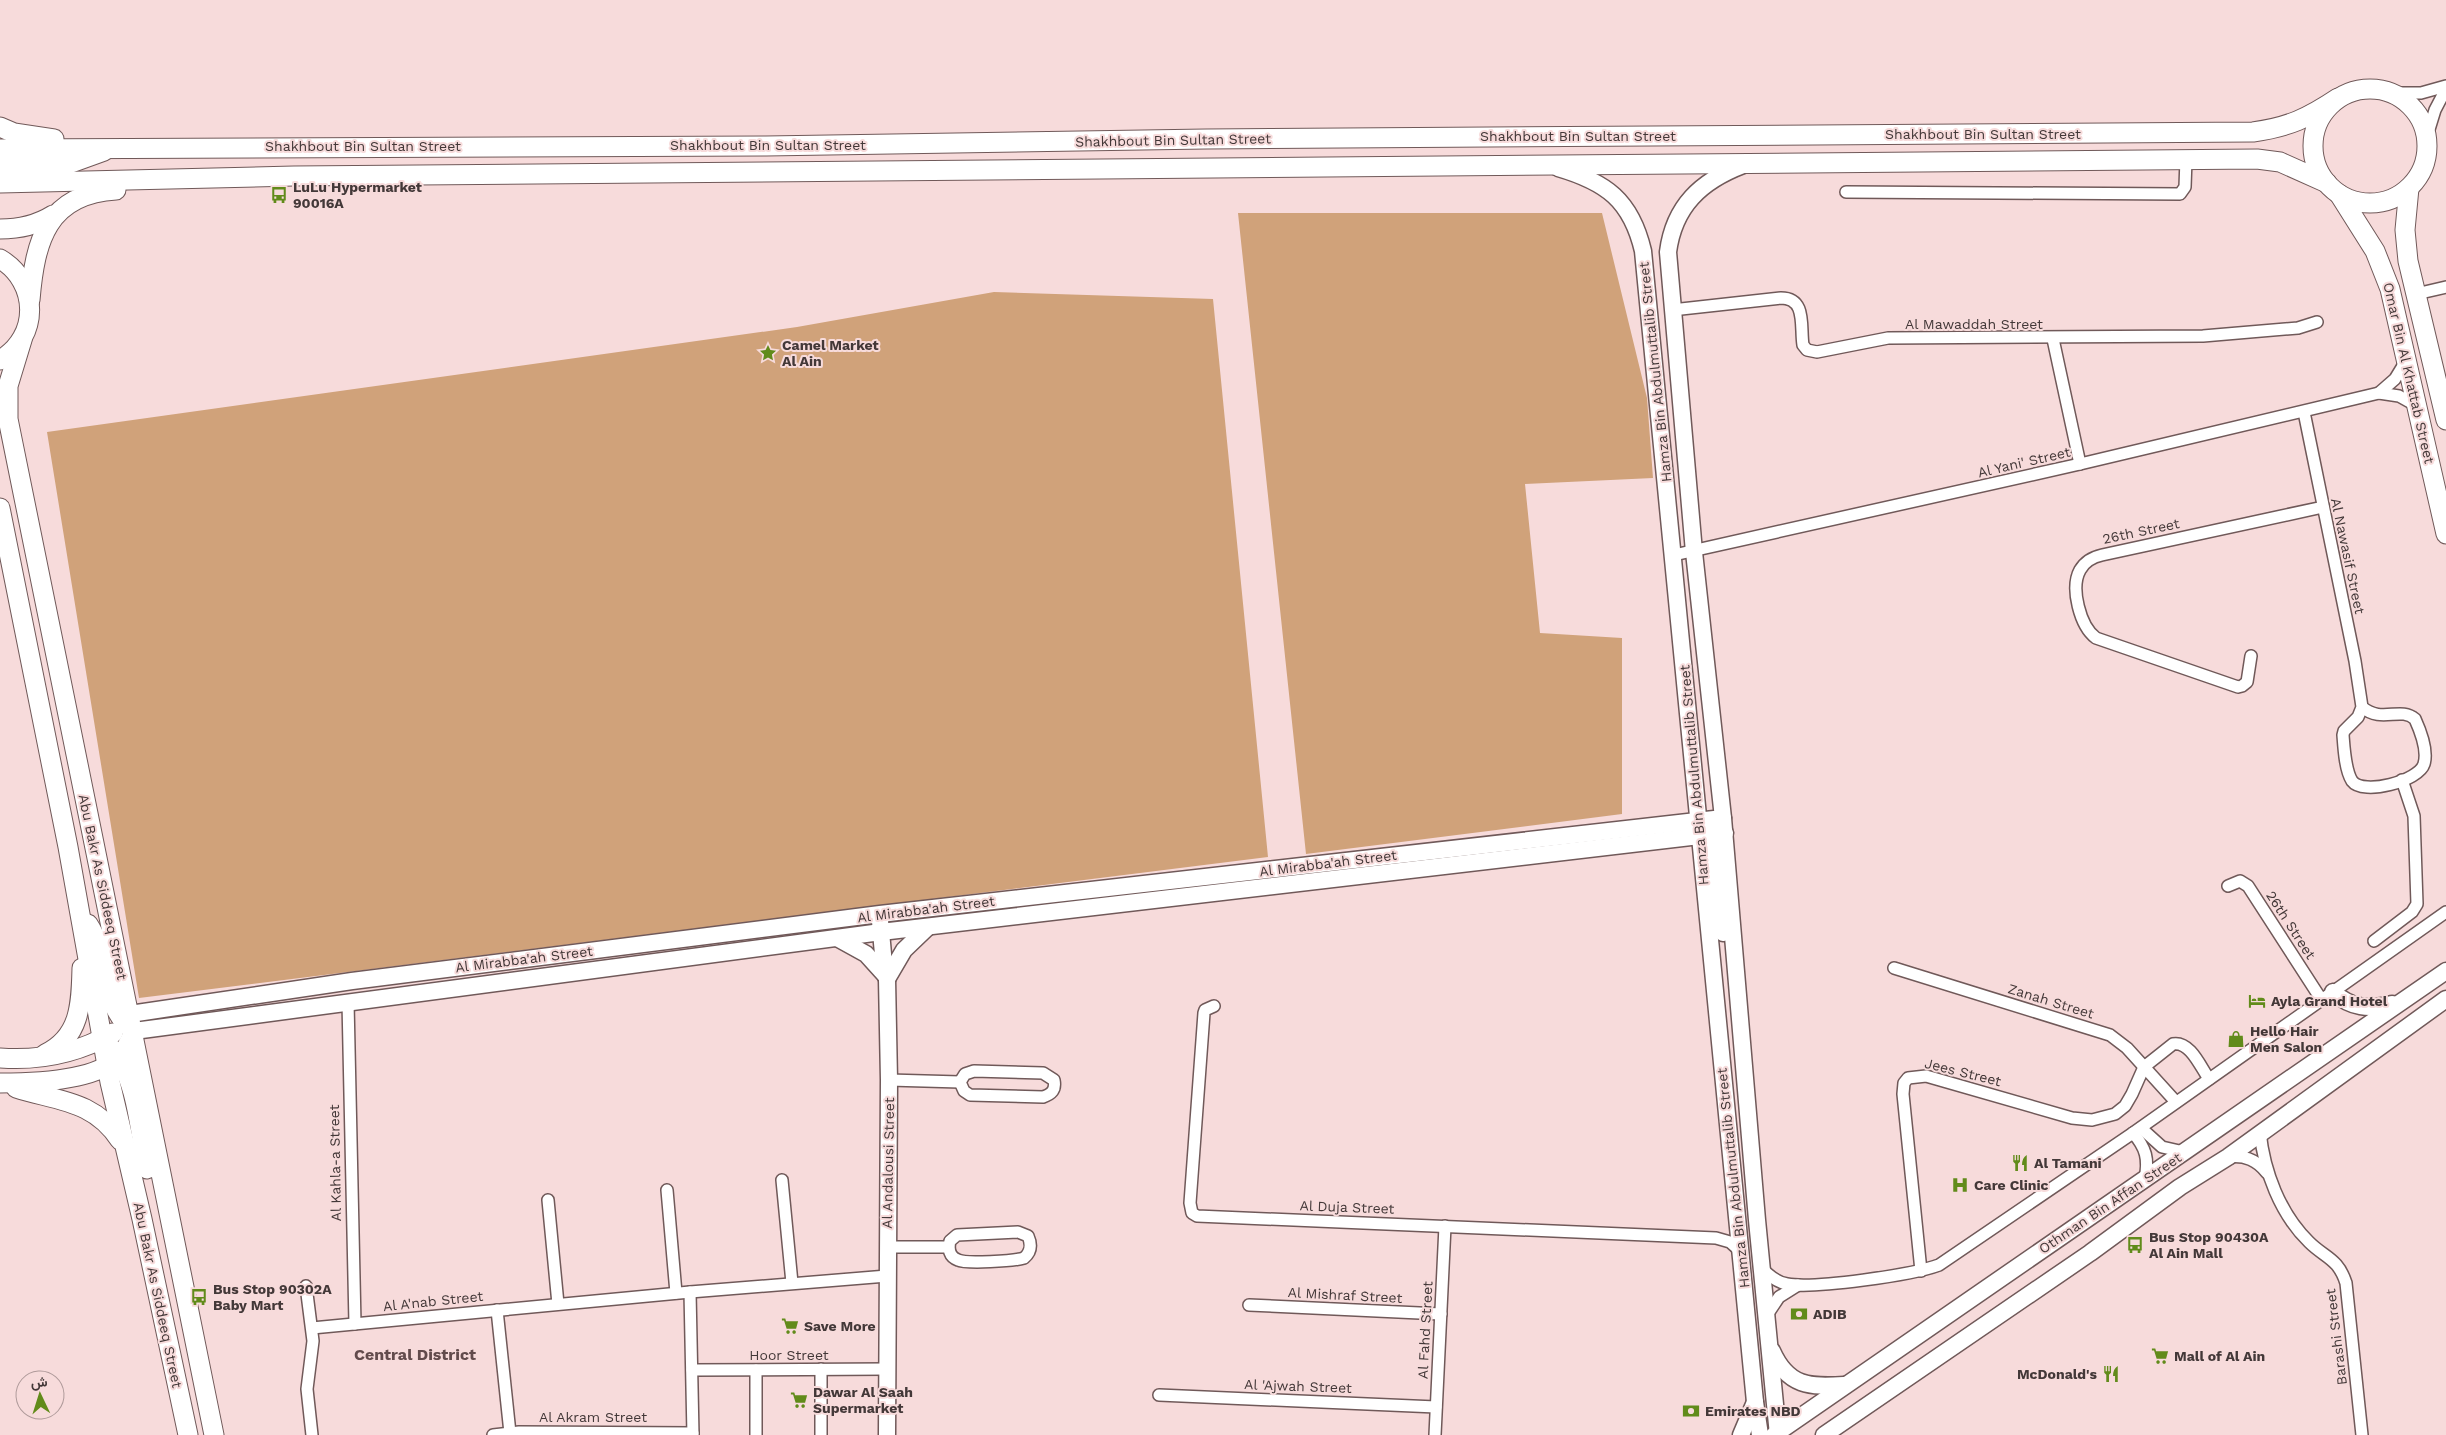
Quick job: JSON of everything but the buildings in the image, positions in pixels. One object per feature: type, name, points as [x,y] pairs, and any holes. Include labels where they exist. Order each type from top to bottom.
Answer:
[{"type":"main road","points":[[2374,88],[2393,93],[2409,103],[2421,118],[2427,136],[2427,155],[2420,173],[2409,188],[2393,198],[2375,202],[2356,201],[2333,188],[2317,167],[2313,148],[2315,129],[2324,112],[2338,98],[2355,90],[2374,88]]},
{"type":"main road","name":"Shakhbout Bin Sultan Street","points":[[0,149],[112,147],[766,146],[1216,139],[2252,132],[2293,124],[2310,117],[2338,98]]},
{"type":"main road","points":[[0,128],[21,134],[112,147]]},
{"type":"main road","points":[[0,166],[68,164],[84,160],[112,147]]},
{"type":"main road","name":"Shakhbout Bin Sultan Street","points":[[0,182],[294,176],[2256,159],[2280,162],[2333,188]]},
{"type":"main road","points":[[0,229],[31,225],[44,221],[76,199],[97,191],[264,187],[282,183],[294,176]]},
{"type":"main road","name":"Omar Bin Al Khattab Street","points":[[2333,188],[2361,226],[2384,270],[2446,534]]},
{"type":"main road","name":"Omar Bin Al Khattab Street","points":[[2409,188],[2405,230],[2408,261],[2446,420]]},
{"type":"main road","name":"Abu Bakr As Siddeeq Street","points":[[56,213],[45,228],[35,256],[29,321],[8,386],[8,418],[129,1023],[214,1435]]},
{"type":"main road","points":[[0,259],[15,270],[22,279],[30,300]]},
{"type":"main road","points":[[0,360],[15,349],[22,340]]},
{"type":"main road","name":"Abu Bakr As Siddeeq Street","points":[[0,508],[80,912],[102,1040],[113,1062],[124,1148],[142,1220],[188,1435]]},
{"type":"main road","points":[[80,912],[94,933],[99,946],[113,1005],[129,1023]]},
{"type":"main road","points":[[38,1057],[56,1049],[74,1028],[80,998],[84,934]]},
{"type":"main road","points":[[0,1058],[38,1057],[80,1050],[102,1040],[129,1023]]},
{"type":"main road","points":[[0,1083],[51,1080],[85,1074],[113,1062],[129,1023]]},
{"type":"main road","points":[[113,1062],[129,1079],[154,1201],[164,1225],[172,1234]]},
{"type":"main road","points":[[0,1083],[88,1109],[107,1122],[124,1148]]},
{"type":"street","points":[[2393,93],[2421,93],[2446,88]]},
{"type":"street","points":[[2427,136],[2435,110],[2446,88]]},
{"type":"street","points":[[1846,192],[2180,194],[2185,187],[2186,159]]},
{"type":"street","name":"Hamza Bin Abdulmuttalib Street","points":[[1747,163],[1719,174],[1706,182],[1682,210],[1673,227],[1668,252],[1694,552],[1720,919],[1736,980],[1777,1434]]},
{"type":"street","name":"Hamza Bin Abdulmuttalib Street","points":[[1548,165],[1580,175],[1603,186],[1618,198],[1630,215],[1638,232],[1643,251],[1674,555],[1698,820],[1714,831]]},
{"type":"street","points":[[2416,294],[2446,287]]},
{"type":"street","name":"Al Mawaddah Street","points":[[1672,310],[1781,298],[1791,299],[1799,306],[1803,345],[1812,352],[1888,338],[2053,339],[2221,335],[2298,328],[2317,322]]},
{"type":"street","points":[[2053,339],[2080,464]]},
{"type":"street","name":"Al Yani' Street","points":[[2379,393],[2395,379],[2406,361]]},
{"type":"street","name":"Al Yani' Street","points":[[1674,555],[2080,464],[2379,393],[2399,396],[2417,406]]},
{"type":"street","name":"Al Nawasif Street","points":[[2304,412],[2362,707]]},
{"type":"street","name":"26th Street","points":[[2251,656],[2246,682],[2238,687],[2096,638],[2084,626],[2080,614],[2077,583],[2080,570],[2088,561],[2102,554],[2323,507]]},
{"type":"street","points":[[2362,707],[2374,715],[2406,714],[2414,719],[2424,749],[2424,764],[2415,774],[2402,780],[2366,788],[2353,782],[2349,775],[2343,736],[2344,731],[2358,717],[2362,707]]},
{"type":"street","points":[[2374,941],[2412,912],[2417,904],[2414,816],[2402,780]]},
{"type":"street","name":"Al Mirabba'ah Street","points":[[129,1023],[352,981],[884,913],[1698,820],[1714,831]]},
{"type":"street","name":"Hamza Bin Abdulmuttalib Street","points":[[1714,831],[1737,1219],[1760,1435]]},
{"type":"street","name":"Al Mirabba'ah Street","points":[[129,1023],[348,1002],[837,938],[1714,831]]},
{"type":"street","name":"26th Street","points":[[2228,886],[2240,882],[2248,886],[2327,995]]},
{"type":"street","points":[[1762,1268],[1778,1281],[1798,1285],[1848,1282],[1921,1271],[1945,1262],[2137,1130],[2446,912]]},
{"type":"street","name":"Al Andalousi Street","points":[[884,913],[891,963],[887,979],[889,1080],[887,1435]]},
{"type":"street","points":[[837,938],[866,954],[887,979],[904,950],[928,928]]},
{"type":"street","name":"Zanah Street","points":[[1894,968],[2110,1035],[2144,1067],[2176,1102]]},
{"type":"street","name":"Othman Bin Affan Street","points":[[1777,1434],[1844,1385],[2446,971]]},
{"type":"street","points":[[2327,995],[2360,1007],[2373,1008],[2402,1002]]},
{"type":"street","name":"Othman Bin Affan Street","points":[[1824,1435],[2090,1253],[2180,1187],[2228,1157],[2446,999]]},
{"type":"street","name":"Al Kahla-a Street","points":[[348,1002],[355,1324]]},
{"type":"street","name":"Al Duja Street","points":[[1214,1006],[1209,1007],[1204,1013],[1190,1203],[1192,1213],[1201,1216],[1716,1238],[1730,1242],[1740,1251]]},
{"type":"street","points":[[2144,1067],[2169,1047],[2179,1043],[2187,1047],[2209,1079]]},
{"type":"street","name":"Jees Street","points":[[1921,1271],[1903,1094],[1904,1083],[1908,1078],[1926,1076],[2072,1118],[2092,1120],[2115,1114],[2125,1106],[2144,1067]]},
{"type":"street","name":"Al Andalousi Street","points":[[974,1071],[1043,1073],[1051,1076],[1055,1084],[1052,1092],[1043,1097],[990,1096],[970,1095],[964,1091],[960,1082],[965,1074],[974,1071]]},
{"type":"street","name":"Al Andalousi Street","points":[[889,1080],[960,1082]]},
{"type":"street","points":[[2137,1130],[2162,1147],[2184,1152]]},
{"type":"street","points":[[2137,1130],[2147,1158],[2145,1178]]},
{"type":"street","name":"Barashi Street","points":[[2260,1132],[2267,1173],[2285,1210],[2301,1234],[2316,1249],[2336,1262],[2342,1272],[2347,1292],[2362,1435]]},
{"type":"street","name":"Barashi Street","points":[[2228,1157],[2237,1156],[2254,1161],[2267,1173]]},
{"type":"street","points":[[782,1180],[792,1283]]},
{"type":"street","points":[[667,1190],[676,1293]]},
{"type":"street","points":[[548,1200],[558,1304]]},
{"type":"street","points":[[1716,1238],[1729,1231],[1737,1219]]},
{"type":"street","name":"Al Fahd Street","points":[[1435,1435],[1445,1226]]},
{"type":"street","points":[[1018,1232],[1028,1236],[1031,1247],[1027,1256],[1019,1260],[964,1262],[954,1258],[948,1248],[950,1241],[957,1235],[1018,1232]]},
{"type":"street","name":"Al Andalousi Street","points":[[887,1247],[948,1248]]},
{"type":"street","name":"Al A'nab Street","points":[[312,1328],[676,1293],[887,1276]]},
{"type":"street","points":[[1767,1315],[1779,1297],[1798,1285]]},
{"type":"street","points":[[306,1286],[313,1351],[307,1389],[312,1435]]},
{"type":"street","points":[[690,1292],[693,1434]]},
{"type":"street","name":"Al Mishraf Street","points":[[1249,1305],[1441,1314]]},
{"type":"street","points":[[497,1310],[510,1433]]},
{"type":"street","points":[[1770,1347],[1782,1369],[1808,1386],[1844,1385]]},
{"type":"street","points":[[821,1369],[821,1435]]},
{"type":"street","name":"Hoor Street","points":[[692,1370],[887,1369]]},
{"type":"street","points":[[756,1370],[756,1435]]},
{"type":"street","name":"Al 'Ajwah Street","points":[[1159,1395],[1436,1407]]},
{"type":"street","points":[[1741,1435],[1755,1402]]},
{"type":"street","name":"Al Akram Street","points":[[493,1435],[510,1433],[693,1434]]},
{"type":"shaded area","points":[[1238,213],[1602,213],[1647,398],[1653,478],[1525,484],[1540,633],[1622,638],[1622,814],[1306,854]]},
{"type":"shaded area","points":[[994,292],[1213,299],[1268,857],[139,998],[47,432],[797,327]]},
{"type":"place","name":"LuLu Hypermarket 90016A","points":[[279,195]]},
{"type":"place","name":"Camel Market Al Ain","points":[[768,353]]},
{"type":"place","name":"Ayla Grand Hotel","points":[[2257,1001]]},
{"type":"place","name":"Hello Hair Men Salon","points":[[2236,1039]]},
{"type":"place","name":"Al Tamani","points":[[2020,1163]]},
{"type":"place","name":"Care Clinic","points":[[1960,1185]]},
{"type":"place","name":"Bus Stop 90430A Al Ain Mall","points":[[2135,1245]]},
{"type":"place","name":"Bus Stop 90302A Baby Mart","points":[[199,1297]]},
{"type":"place","name":"ADIB","points":[[1799,1314]]},
{"type":"place","name":"Save More","points":[[790,1326]]},
{"type":"place","name":"Mall of Al Ain","points":[[2160,1356]]},
{"type":"place","name":"McDonald's","points":[[2111,1374]]},
{"type":"place","name":"Dawar Al Saah Supermarket","points":[[799,1400]]},
{"type":"place","name":"Emirates NBD","points":[[1691,1411]]},
{"type":"district","name":"Central District","points":[[415,1354]]}]
